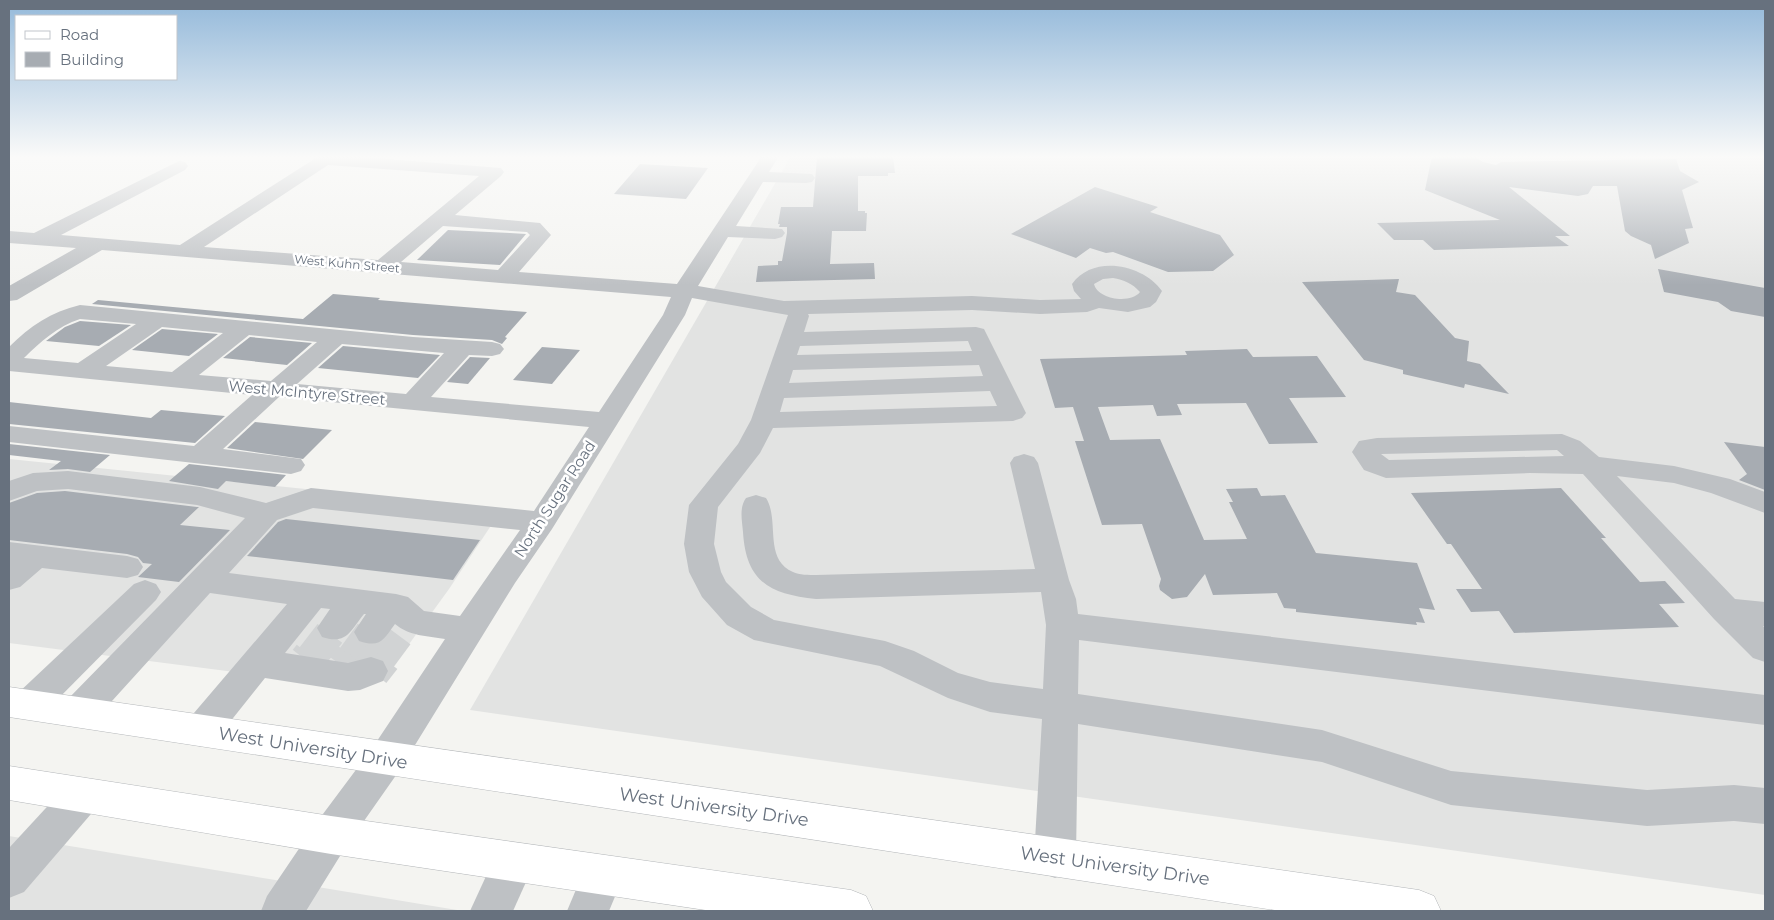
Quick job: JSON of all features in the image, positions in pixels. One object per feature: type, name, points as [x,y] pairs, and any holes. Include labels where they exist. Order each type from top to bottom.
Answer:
[{"type":"main road","name":"West University Drive","points":[[19,704],[386,760],[1419,911]]},
{"type":"main road","points":[[9,783],[331,835],[514,862],[596,893],[851,911]]},
{"type":"street","points":[[38,239],[117,199]]},
{"type":"street","points":[[184,251],[264,199]]},
{"type":"street","points":[[383,267],[464,199]]},
{"type":"street","name":"North Sugar Road","points":[[282,911],[331,835],[386,760],[504,575],[542,522],[674,315],[685,292],[744,199]]},
{"type":"street","points":[[439,220],[534,227],[541,235],[506,286]]},
{"type":"street","points":[[723,232],[775,233]]},
{"type":"street","name":"West Kuhn Street","points":[[9,236],[383,267],[506,286]]},
{"type":"street","points":[[9,295],[98,244]]},
{"type":"street","points":[[482,293],[506,286],[685,292],[701,304],[787,313],[982,317]]},
{"type":"street","points":[[790,339],[1087,306],[1096,300]]},
{"type":"street","points":[[9,360],[37,334],[73,313],[492,349]]},
{"type":"street","points":[[787,313],[790,339],[769,406],[750,447],[704,505],[699,544],[700,555],[713,589],[724,602],[751,624],[766,631],[884,654],[902,660],[948,684],[990,698],[1059,706],[1322,746],[1452,788],[1648,808],[1734,803],[1765,806]]},
{"type":"street","points":[[769,406],[1013,413],[987,358],[982,317]]},
{"type":"street","points":[[83,371],[157,320]]},
{"type":"street","points":[[177,380],[244,328]]},
{"type":"street","points":[[200,455],[336,337]]},
{"type":"street","points":[[412,403],[463,347]]},
{"type":"street","points":[[783,363],[987,358]]},
{"type":"street","name":"West McIntyre Street","points":[[9,364],[606,421]]},
{"type":"street","points":[[769,406],[999,383]]},
{"type":"street","points":[[9,434],[291,465]]},
{"type":"street","points":[[1765,503],[1725,486],[1687,476],[1587,464],[1386,469],[1374,464],[1366,452],[1369,447],[1562,442],[1570,446],[1587,464],[1726,610],[1765,649]]},
{"type":"street","points":[[1024,463],[1053,580],[1060,599],[1063,625],[1055,858]]},
{"type":"street","points":[[9,492],[33,482],[68,480],[200,496],[225,504],[267,513]]},
{"type":"street","points":[[79,712],[267,513],[311,498],[542,522]]},
{"type":"street","points":[[756,505],[763,561],[770,574],[778,580],[802,587],[1053,580]]},
{"type":"street","points":[[9,579],[22,554],[136,580],[19,704]]},
{"type":"street","points":[[203,581],[356,601],[392,623],[415,622],[469,630]]},
{"type":"street","points":[[201,731],[313,595]]},
{"type":"street","points":[[334,628],[356,601]]},
{"type":"street","points":[[1726,610],[1765,614]]},
{"type":"street","points":[[1063,625],[1765,710]]},
{"type":"street","points":[[257,663],[352,671]]},
{"type":"street","points":[[9,878],[83,795]]},
{"type":"street","points":[[491,911],[514,862]]},
{"type":"shaded area","points":[[766,199],[1765,199],[1765,895],[470,710]]},
{"type":"shaded area","points":[[9,459],[502,509],[449,589],[391,669],[360,688],[9,643]]},
{"type":"shaded area","points":[[9,836],[463,911],[9,911]]},
{"type":"building","points":[[814,199],[858,199],[858,211],[865,211],[867,213],[866,231],[832,231],[830,264],[874,263],[875,279],[756,282],[758,266],[778,265],[778,261],[782,261],[787,227],[779,227],[780,224],[778,224],[781,207],[813,207]]},
{"type":"building","points":[[1074,199],[1133,199],[1158,207],[1150,212],[1220,235],[1234,255],[1213,271],[1168,272],[1113,252],[1106,253],[1090,248],[1076,258],[1011,234]]},
{"type":"building","points":[[1447,199],[1524,199],[1570,236],[1555,236],[1569,246],[1434,250],[1423,240],[1394,240],[1377,223],[1500,220]]},
{"type":"building","points":[[1619,199],[1685,199],[1693,228],[1685,229],[1689,243],[1655,259],[1651,245],[1631,236],[1625,231]]},
{"type":"building","points":[[448,230],[526,234],[500,265],[417,260]]},
{"type":"building","points":[[1658,269],[1765,288],[1765,317],[1731,311],[1718,302],[1664,292]]},
{"type":"building","points":[[1399,279],[1396,292],[1415,295],[1455,338],[1469,341],[1467,361],[1480,364],[1509,394],[1465,384],[1464,388],[1403,374],[1403,370],[1364,360],[1302,282]]},
{"type":"building","points":[[333,294],[380,298],[378,300],[527,312],[505,337],[507,338],[502,344],[492,340],[413,335],[92,304],[98,300],[303,319]]},
{"type":"building","points":[[80,321],[131,325],[99,346],[46,341],[65,327]]},
{"type":"building","points":[[162,329],[218,334],[189,356],[132,350]]},
{"type":"building","points":[[250,337],[312,343],[287,365],[223,358]]},
{"type":"building","points":[[343,346],[440,355],[418,378],[318,368]]},
{"type":"building","points":[[542,347],[580,350],[552,384],[513,380]]},
{"type":"building","points":[[1247,349],[1253,357],[1317,356],[1346,397],[1289,398],[1318,443],[1269,444],[1246,403],[1177,404],[1182,415],[1157,416],[1153,405],[1098,407],[1110,440],[1160,439],[1204,540],[1247,539],[1229,502],[1233,502],[1226,489],[1257,488],[1261,496],[1285,495],[1316,553],[1417,563],[1435,610],[1419,608],[1425,623],[1416,622],[1417,625],[1296,612],[1296,609],[1284,608],[1277,593],[1213,595],[1205,574],[1187,597],[1172,599],[1160,590],[1161,579],[1142,524],[1102,525],[1075,441],[1084,441],[1073,407],[1055,408],[1040,359],[1187,355],[1185,351]]},
{"type":"building","points":[[470,357],[490,358],[468,384],[447,382]]},
{"type":"building","points":[[9,402],[151,418],[161,410],[225,416],[195,443],[9,424]]},
{"type":"building","points":[[255,422],[332,430],[303,459],[227,448]]},
{"type":"building","points":[[1724,442],[1765,447],[1765,490],[1739,480],[1747,474]]},
{"type":"building","points":[[9,444],[110,455],[90,472],[68,469],[49,470],[61,461],[9,455]]},
{"type":"building","points":[[189,464],[286,475],[275,487],[226,481],[218,489],[169,481]]},
{"type":"building","points":[[1561,488],[1606,538],[1601,538],[1640,582],[1665,581],[1685,603],[1659,604],[1679,627],[1514,633],[1499,611],[1471,612],[1456,589],[1482,589],[1451,544],[1447,544],[1411,493]]},
{"type":"building","points":[[65,491],[199,507],[180,525],[230,530],[179,582],[138,577],[152,564],[143,563],[138,557],[127,554],[9,540],[9,503],[37,493]]},
{"type":"building","points":[[286,519],[480,540],[453,580],[247,556],[278,522]]},
{"type":"tunnel","points":[[311,658],[334,628]]},
{"type":"tunnel","points":[[352,658],[371,632]]},
{"type":"tunnel","points":[[381,658],[398,635]]},
{"type":"tunnel","points":[[308,662],[312,657]]},
{"type":"tunnel","points":[[345,668],[353,657]]},
{"type":"tunnel","points":[[371,671],[382,657]]}]
